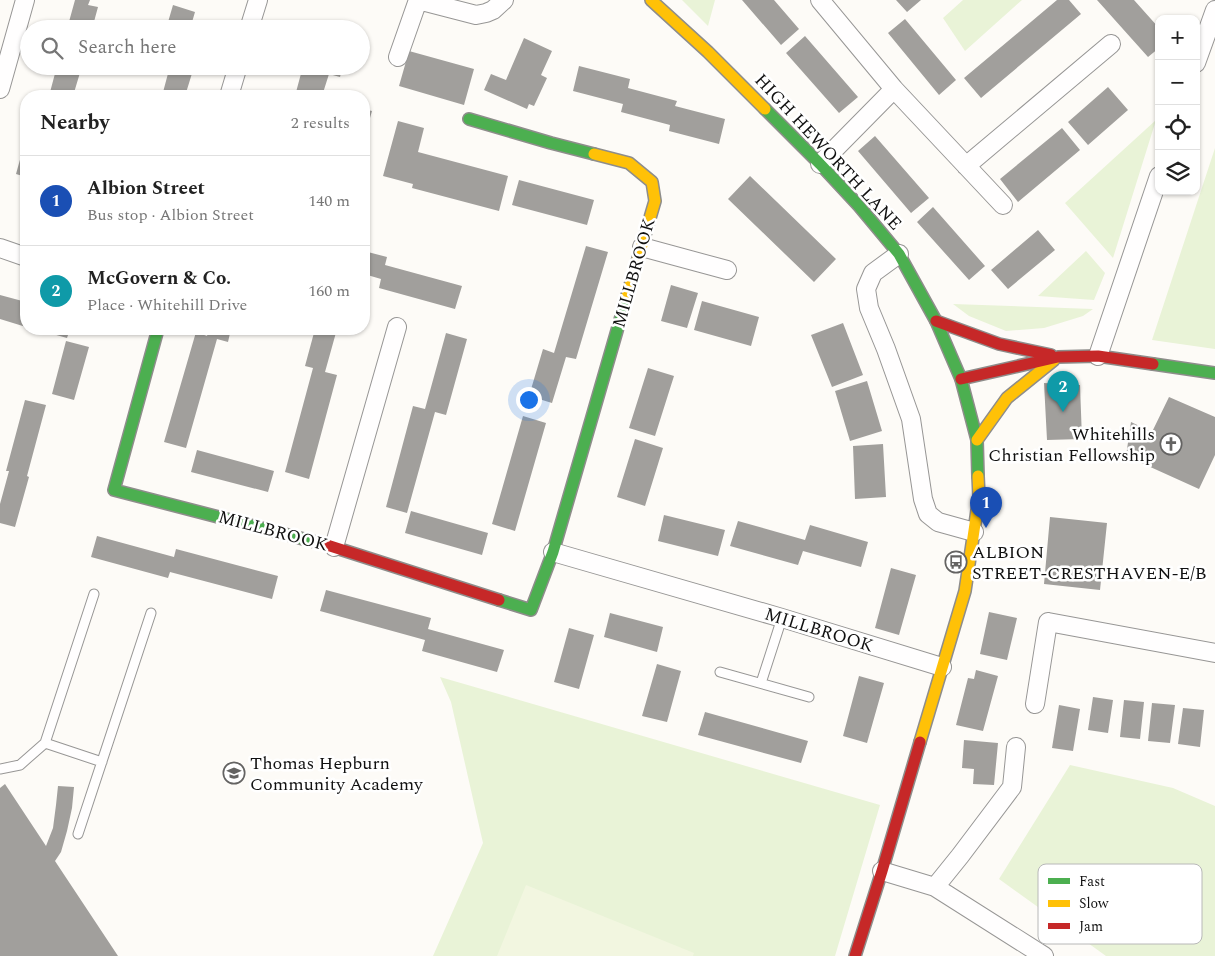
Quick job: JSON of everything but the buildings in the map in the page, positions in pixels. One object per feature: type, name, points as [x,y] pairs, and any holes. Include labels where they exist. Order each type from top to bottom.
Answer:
[{"type":"street","points":[[0,89],[25,0]]},
{"type":"street","points":[[252,20],[258,0]]},
{"type":"street","points":[[398,57],[418,0],[476,15],[493,10],[504,0]]},
{"type":"street","name":"HIGH HEWORTH LANE","points":[[651,0],[708,52],[820,164],[859,206],[899,254],[936,321],[961,379],[977,440],[979,497],[965,590],[855,956]]},
{"type":"street","points":[[821,0],[894,89],[1002,205]]},
{"type":"street","points":[[1197,60],[1215,10]]},
{"type":"street","points":[[966,166],[1111,44]]},
{"type":"street","points":[[231,90],[235,75]]},
{"type":"street","points":[[820,164],[894,89]]},
{"type":"street","name":"MILLBROOK","points":[[156,335],[114,490],[334,546],[531,610],[552,552],[656,201],[652,182],[629,163],[469,119]]},
{"type":"street","points":[[1098,356],[1155,188]]},
{"type":"street","points":[[642,247],[727,270]]},
{"type":"street","points":[[0,248],[20,255]]},
{"type":"street","points":[[899,254],[873,272],[866,289],[869,308],[911,419],[922,499],[928,514],[938,522],[974,532]]},
{"type":"street","points":[[936,321],[999,344],[1058,357]]},
{"type":"street","points":[[334,546],[397,327]]},
{"type":"street","points":[[961,379],[1058,357],[1098,356],[1215,373]]},
{"type":"street","points":[[977,440],[1007,398],[1058,357]]},
{"type":"street","name":"MILLBROOK","points":[[552,552],[782,618],[942,667]]},
{"type":"street","points":[[1035,704],[1048,622],[1215,653]]},
{"type":"street","points":[[935,887],[1012,787],[1016,747]]},
{"type":"street","points":[[882,870],[935,887],[1044,956]]},
{"type":"lane","points":[[0,769],[20,765],[44,743],[94,594]]},
{"type":"lane","points":[[78,834],[151,613]]},
{"type":"lane","points":[[761,683],[782,618]]},
{"type":"lane","points":[[720,672],[809,696]]},
{"type":"lane","points":[[44,743],[102,762]]},
{"type":"green space","points":[[682,0],[715,0],[708,26]]},
{"type":"green space","points":[[963,0],[1022,0],[965,51],[943,18]]},
{"type":"green space","points":[[1155,121],[1113,258],[1065,203]]},
{"type":"green space","points":[[1215,148],[1215,349],[1152,340]]},
{"type":"green space","points":[[1086,251],[1105,273],[1094,300],[1038,296]]},
{"type":"green space","points":[[953,304],[1093,309],[1083,316],[1044,328],[1006,331],[969,316]]},
{"type":"green space","points":[[440,677],[880,805],[835,956],[433,956],[483,843],[451,702]]},
{"type":"green space","points":[[1070,765],[1173,788],[1215,806],[1215,956],[1106,956],[1089,944],[1202,944],[1202,864],[1038,864],[1038,907],[999,879]]},
{"type":"green space","points":[[526,885],[694,953],[693,956],[497,956]]},
{"type":"traffic: fast","points":[[765,109],[859,206],[899,254],[936,321],[961,379],[977,440],[978,476]]},
{"type":"traffic: fast","points":[[469,119],[594,154]]},
{"type":"traffic: fast","points":[[499,600],[531,610],[553,552],[627,296]]},
{"type":"traffic: fast","points":[[156,335],[114,490],[327,545]]},
{"type":"traffic: fast","points":[[1153,364],[1215,373]]},
{"type":"traffic: slow","points":[[651,0],[708,52],[765,109]]},
{"type":"traffic: slow","points":[[594,154],[629,163],[652,182],[655,201],[627,296]]},
{"type":"traffic: slow","points":[[977,440],[1007,398],[1054,360]]},
{"type":"traffic: slow","points":[[920,742],[965,591],[979,497],[978,476]]},
{"type":"traffic: jam","points":[[936,321],[999,344],[1051,355]]},
{"type":"traffic: jam","points":[[961,379],[1058,357],[1098,356],[1153,364]]},
{"type":"traffic: jam","points":[[327,545],[499,600]]},
{"type":"traffic: jam","points":[[855,956],[920,742]]},
{"type":"place","name":"McGovern & Co.","points":[[1063,412]]},
{"type":"place","name":"Whitehills Christian Fellowship","points":[[1171,444]]},
{"type":"place","name":"Albion Street","points":[[986,528]]},
{"type":"place","name":"ALBION STREET-CRESTHAVEN-E/B","points":[[956,562]]},
{"type":"place","name":"Thomas Hepburn Community Academy","points":[[234,773]]}]
